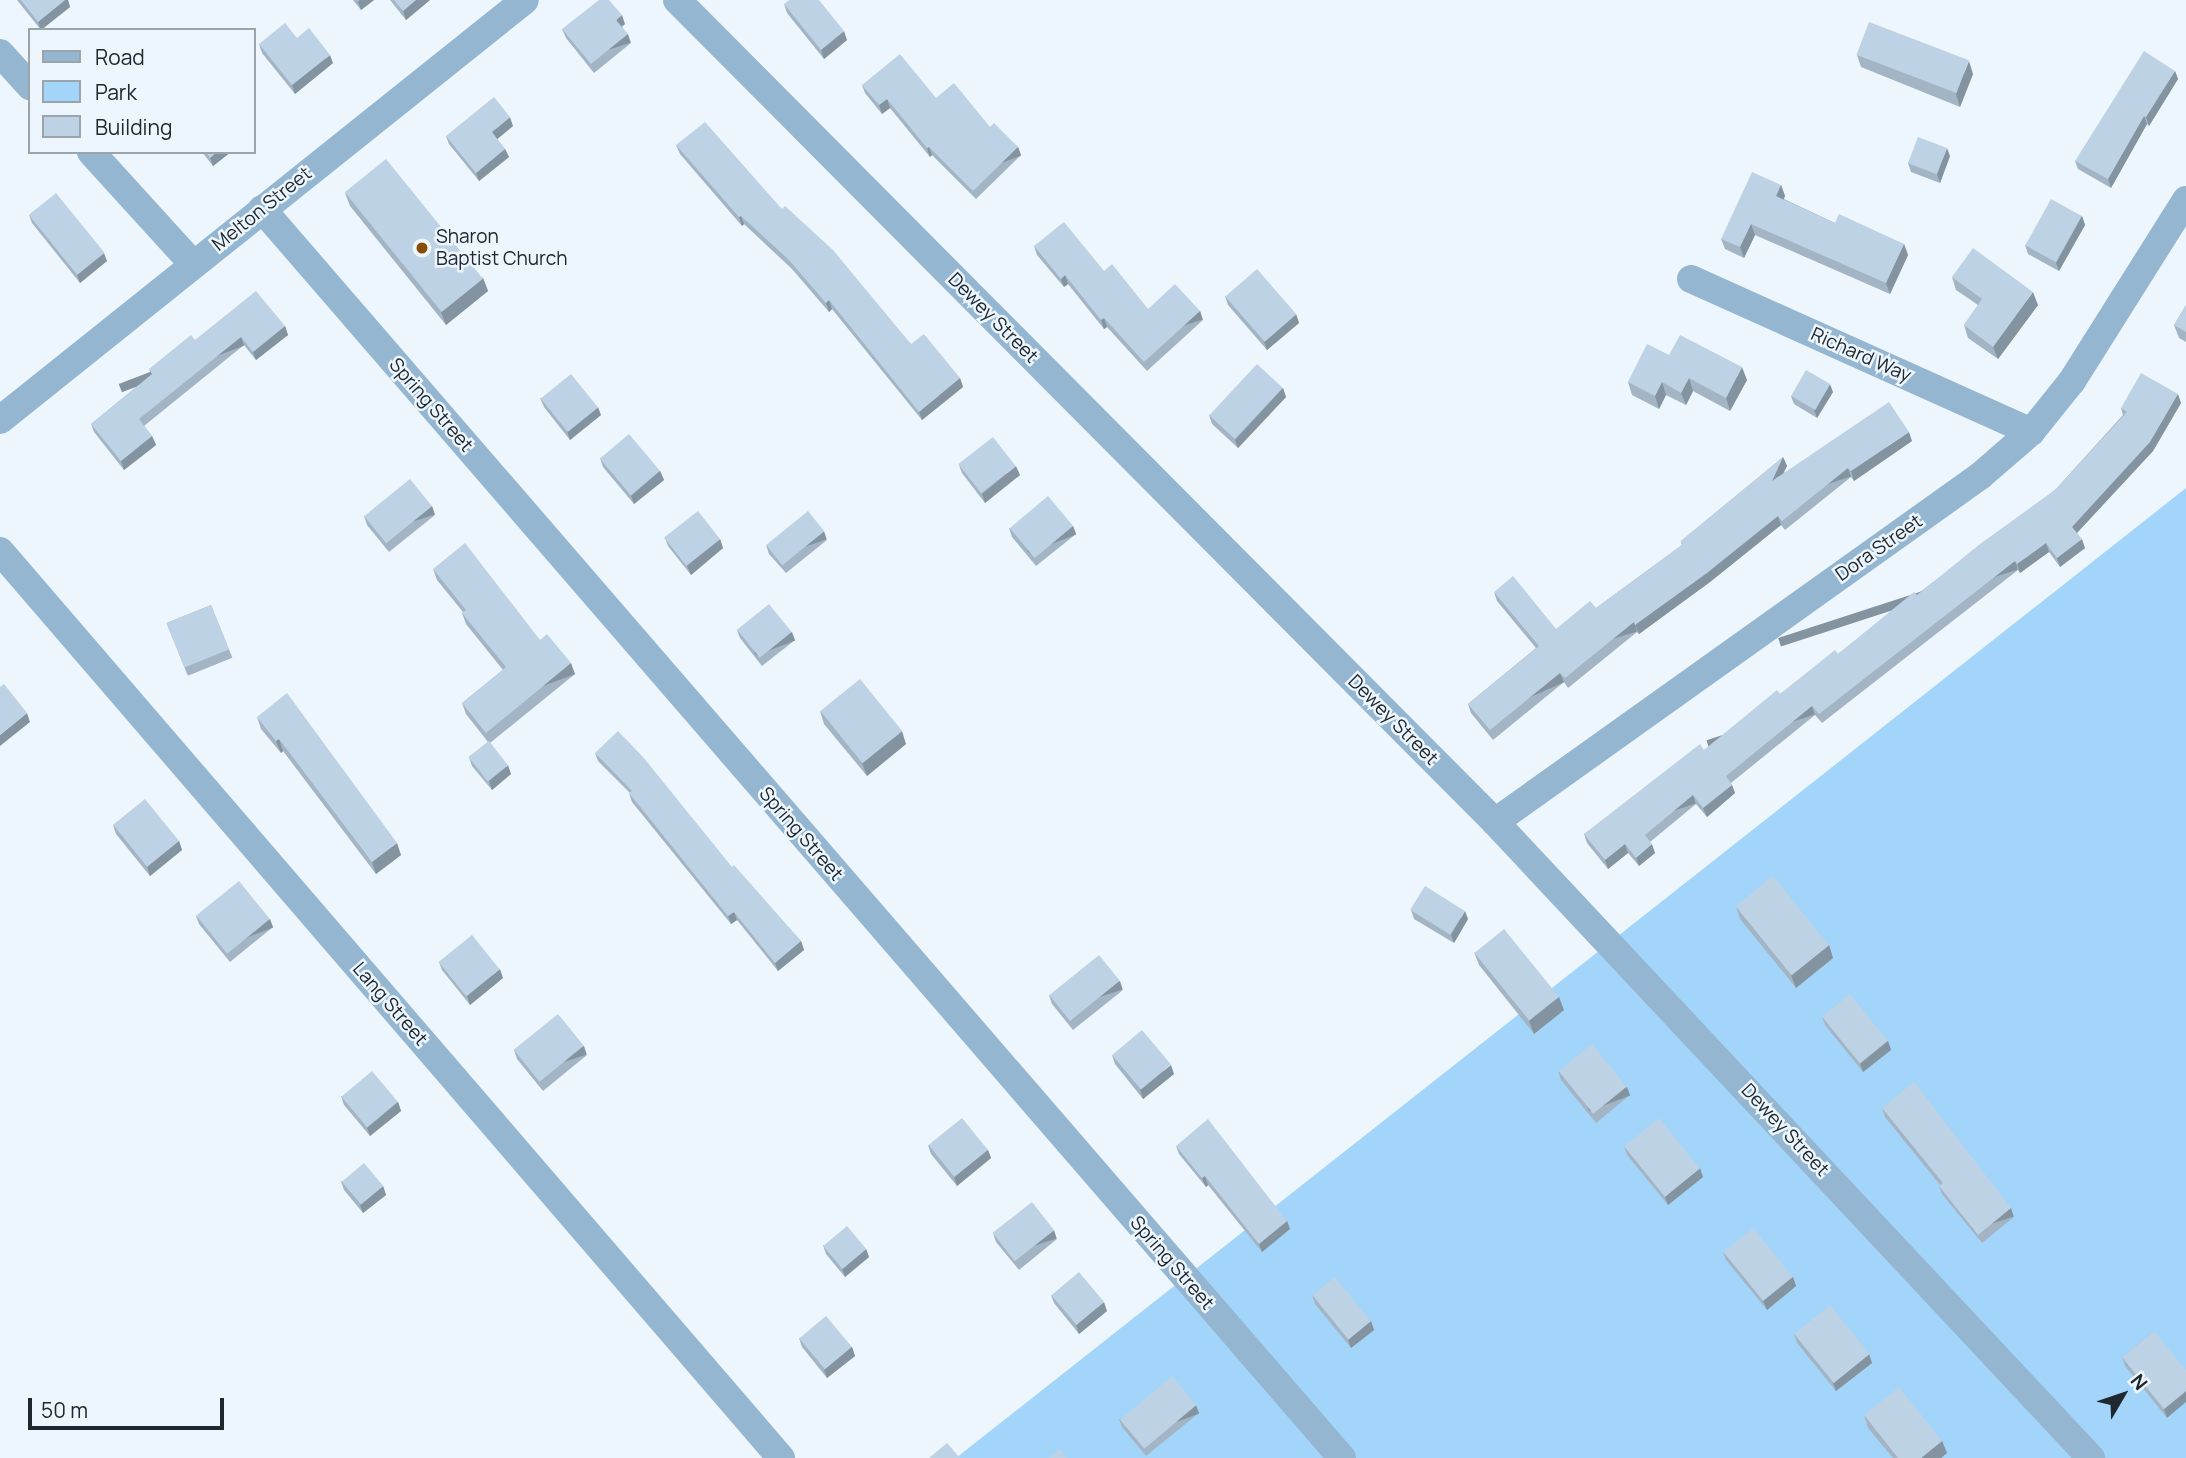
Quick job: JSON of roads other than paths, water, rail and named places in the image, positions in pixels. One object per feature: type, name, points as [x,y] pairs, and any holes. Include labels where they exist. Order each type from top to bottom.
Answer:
[{"type":"street","name":"Melton Street","points":[[0,420],[525,0]]},
{"type":"street","name":"Dewey Street","points":[[677,0],[1495,822],[2091,1458]]},
{"type":"street","points":[[0,53],[28,84]]},
{"type":"street","points":[[93,154],[193,264]]},
{"type":"street","name":"Dora Street","points":[[1495,822],[1980,476],[2031,432],[2072,381],[2186,200]]},
{"type":"street","name":"Spring Street","points":[[262,209],[1342,1458]]},
{"type":"street","name":"Richard Way","points":[[1691,279],[2031,432]]},
{"type":"street","name":"Lang Street","points":[[0,551],[780,1458]]},
{"type":"place","name":"Sharon Baptist Church","points":[[422,248]]}]
